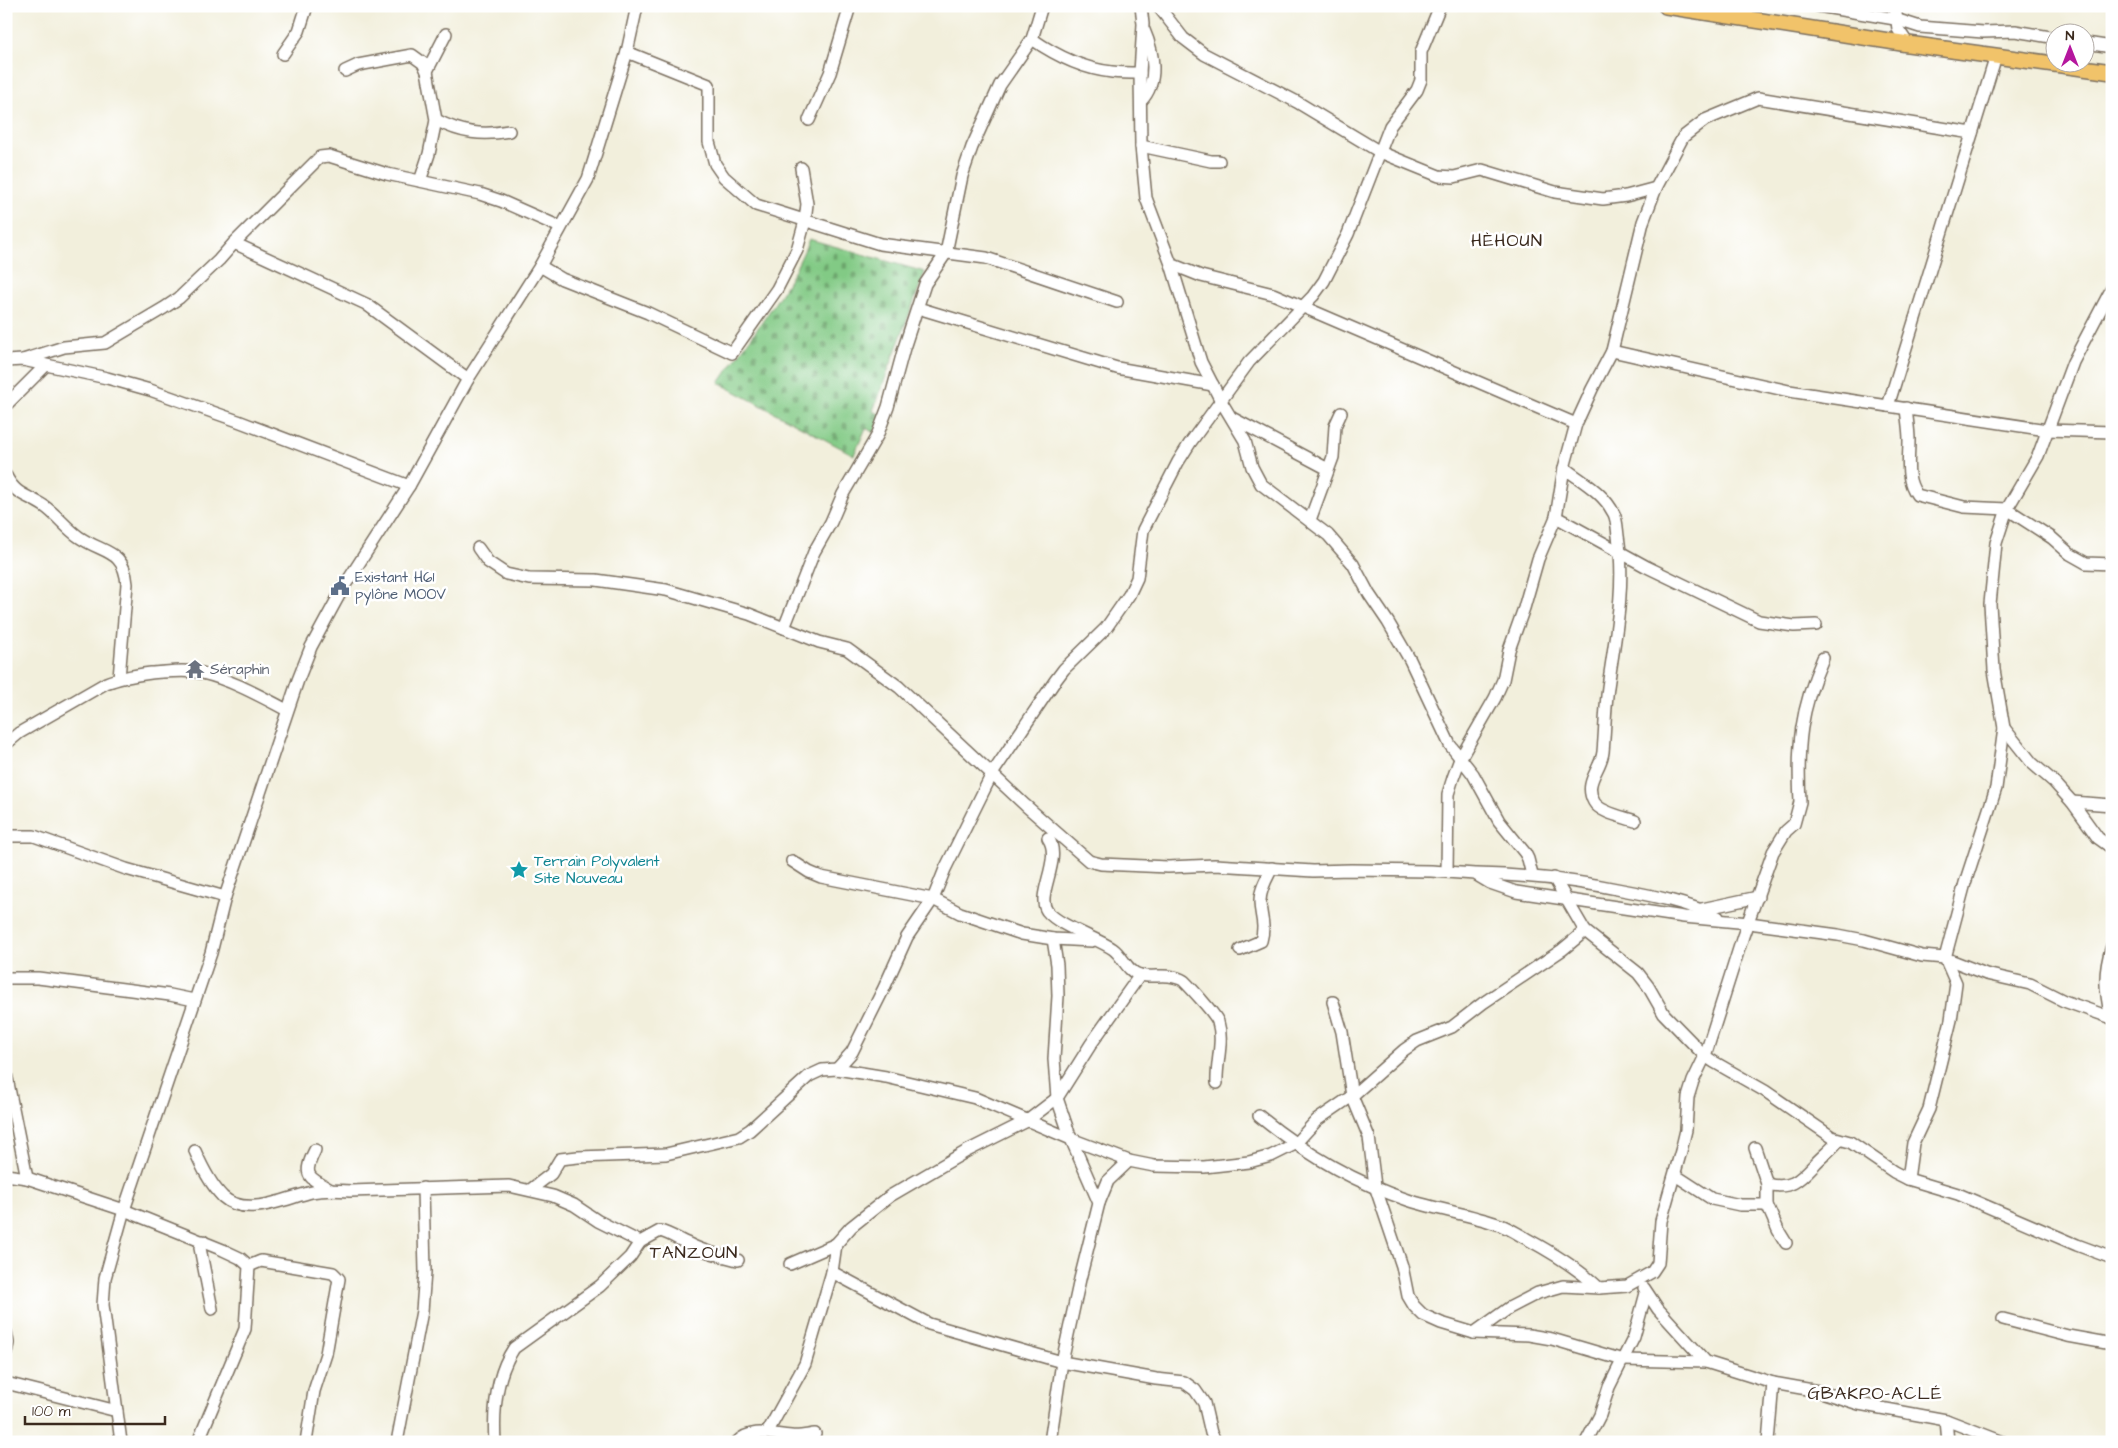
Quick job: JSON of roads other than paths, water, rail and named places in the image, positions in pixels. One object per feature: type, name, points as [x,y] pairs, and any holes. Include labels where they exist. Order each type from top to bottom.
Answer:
[{"type":"main road","points":[[1666,6],[1908,44],[2112,72]]},
{"type":"street","points":[[282,54],[296,37],[307,6]]},
{"type":"street","points":[[121,1442],[102,1305],[105,1278],[124,1210],[211,953],[225,897],[287,710],[311,647],[343,588],[409,486],[468,379],[540,266],[560,227],[588,180],[627,52],[637,6]]},
{"type":"street","points":[[809,120],[830,72],[850,6]]},
{"type":"street","points":[[784,628],[814,552],[831,522],[842,494],[877,436],[925,284],[946,253],[962,176],[972,147],[1000,85],[1032,39],[1042,6]]},
{"type":"street","points":[[1141,6],[1143,28],[1140,73],[1141,146],[1146,198],[1171,264],[1201,362],[1221,401],[1245,441],[1252,468],[1261,484],[1328,535],[1353,564],[1359,578],[1410,660],[1450,745],[1473,774],[1499,821],[1525,854],[1532,875]]},
{"type":"street","points":[[1158,6],[1183,38],[1193,46],[1297,102],[1380,152],[1439,176],[1454,177],[1482,170],[1555,192],[1603,199],[1626,196],[1656,188]]},
{"type":"street","points":[[836,1069],[852,1052],[907,937],[933,898],[945,869],[992,774],[1064,669],[1106,628],[1128,595],[1137,578],[1143,530],[1178,462],[1249,362],[1303,307],[1324,282],[1348,234],[1390,126],[1417,90],[1421,80],[1421,52],[1440,6]]},
{"type":"street","points":[[1818,6],[1895,19],[1920,26],[1983,32],[2015,31],[2046,36]]},
{"type":"street","points":[[1895,6],[1895,19],[1908,44]]},
{"type":"street","points":[[1141,101],[1149,93],[1153,79],[1151,48],[1143,28]]},
{"type":"street","points":[[428,71],[446,34]]},
{"type":"street","points":[[1032,39],[1045,48],[1070,60],[1099,69],[1140,73]]},
{"type":"street","points":[[2096,45],[2112,47]]},
{"type":"street","points":[[627,52],[710,85],[709,142],[715,164],[724,177],[756,205],[880,244],[986,258],[1117,302]]},
{"type":"street","points":[[345,72],[358,65],[412,55],[423,63],[428,71],[436,120],[430,154],[420,181]]},
{"type":"street","points":[[1888,406],[1996,56]]},
{"type":"street","points":[[1447,872],[1448,794],[1460,759],[1495,698],[1503,680],[1509,650],[1524,608],[1538,559],[1556,517],[1564,468],[1576,424],[1612,351],[1643,222],[1656,188],[1683,137],[1705,120],[1758,98],[1972,132]]},
{"type":"street","points":[[436,120],[474,134],[492,134],[509,131]]},
{"type":"street","points":[[1141,146],[1219,161]]},
{"type":"street","points":[[6,361],[23,360],[55,349],[105,343],[179,298],[320,157],[329,156],[388,174],[465,189],[501,201],[560,227]]},
{"type":"street","points":[[540,266],[562,279],[648,313],[732,353],[777,289],[797,250],[805,221],[807,204],[801,168]]},
{"type":"street","points":[[234,243],[366,304],[468,379]]},
{"type":"street","points":[[1171,264],[1201,276],[1273,294],[1576,424]]},
{"type":"street","points":[[1908,1180],[1912,1143],[1929,1109],[1951,1020],[1956,983],[1945,958],[1965,883],[1996,788],[2004,728],[1994,670],[1990,604],[1996,543],[2007,509],[2038,456],[2073,362],[2112,288]]},
{"type":"street","points":[[918,308],[1117,368],[1213,385]]},
{"type":"street","points":[[1612,351],[1789,391],[2047,430],[2112,432]]},
{"type":"street","points":[[23,360],[107,378],[150,390],[238,421],[409,486]]},
{"type":"street","points":[[6,405],[45,366]]},
{"type":"street","points":[[1906,408],[1909,438],[1908,474],[1910,487],[1917,495],[1964,506],[2007,509],[2052,538],[2070,554],[2086,562],[2112,564]]},
{"type":"street","points":[[1310,520],[1334,449],[1335,426],[1341,412]]},
{"type":"street","points":[[1232,418],[1328,468]]},
{"type":"street","points":[[1564,468],[1588,484],[1604,498],[1615,515],[1621,552],[1620,598],[1608,689],[1603,753],[1590,781],[1595,804],[1635,821]]},
{"type":"street","points":[[6,476],[16,490],[43,505],[79,537],[109,551],[122,563],[126,572],[127,584],[119,678]]},
{"type":"street","points":[[1556,517],[1647,567],[1759,621],[1794,626],[1816,625]]},
{"type":"street","points":[[478,548],[488,562],[506,574],[529,579],[596,580],[666,590],[749,614],[819,642],[847,649],[898,687],[1089,861],[1101,864],[1159,867],[1214,865],[1312,871],[1351,870],[1532,875],[1649,895],[1702,909],[1725,920]]},
{"type":"street","points":[[1474,1333],[1509,1308],[1538,1293],[1563,1286],[1599,1288],[1627,1286],[1652,1272],[1658,1263],[1661,1221],[1686,1130],[1688,1097],[1693,1081],[1705,1056],[1773,852],[1786,831],[1794,824],[1798,813],[1800,802],[1800,734],[1810,689],[1823,658]]},
{"type":"street","points":[[6,744],[19,733],[119,678],[173,671],[201,673],[242,688],[287,710]]},
{"type":"street","points":[[2004,728],[2032,763],[2054,782],[2072,802],[2098,838],[2112,848]]},
{"type":"street","points":[[2072,802],[2112,804]]},
{"type":"street","points":[[6,836],[21,835],[47,840],[126,869],[225,897]]},
{"type":"street","points":[[1048,838],[1054,850],[1045,898],[1045,909],[1071,927],[1115,950],[1131,970],[1140,975],[1173,976],[1183,979],[1215,1015],[1218,1023],[1220,1037],[1216,1071],[1217,1083]]},
{"type":"street","points":[[792,861],[821,877],[933,898],[960,913],[1001,927],[1053,939],[1099,942]]},
{"type":"street","points":[[1240,950],[1261,941],[1264,929],[1260,904],[1261,894],[1272,868]]},
{"type":"street","points":[[1475,874],[1490,883],[1506,889],[1684,917],[1725,920],[1838,934],[1922,956],[1945,958],[1986,974],[2030,984],[2064,1001],[2111,1018],[2105,982],[2112,946]]},
{"type":"street","points":[[1554,878],[1585,931],[1622,958],[1638,973],[1664,1014],[1705,1056],[1765,1091],[1832,1137],[1850,1142],[1908,1180],[1958,1194],[2077,1246],[2112,1258]]},
{"type":"street","points":[[1702,909],[1758,897]]},
{"type":"street","points":[[530,1190],[551,1174],[560,1159],[660,1155],[739,1138],[809,1076],[822,1070],[836,1069],[886,1077],[975,1098],[1071,1139],[1129,1161],[1154,1166],[1204,1167],[1264,1158],[1295,1144],[1316,1120],[1352,1096],[1404,1050],[1417,1041],[1452,1027],[1483,1003],[1562,950],[1585,931]]},
{"type":"street","points":[[1053,939],[1057,965],[1058,996],[1054,1059],[1057,1098],[1071,1139],[1099,1203]]},
{"type":"street","points":[[790,1264],[836,1244],[851,1226],[890,1196],[967,1151],[1027,1121],[1057,1098],[1091,1044],[1140,975]]},
{"type":"street","points":[[6,978],[38,978],[170,995],[194,1000]]},
{"type":"street","points":[[1333,1002],[1346,1051],[1352,1096],[1369,1138],[1375,1186],[1402,1266],[1408,1296],[1423,1315],[1474,1333],[1529,1335],[1552,1339],[1623,1360],[1706,1362],[1774,1383],[1818,1391],[1859,1404],[1946,1420],[2002,1442]]},
{"type":"street","points":[[6,1073],[27,1178]]},
{"type":"street","points":[[1259,1116],[1316,1159],[1407,1200],[1502,1226],[1567,1263],[1599,1288]]},
{"type":"street","points":[[1766,1184],[1776,1186],[1796,1182],[1804,1177],[1839,1140]]},
{"type":"street","points":[[1755,1148],[1766,1184],[1766,1205],[1786,1243]]},
{"type":"street","points":[[315,1150],[308,1165],[310,1179],[331,1190]]},
{"type":"street","points":[[194,1151],[207,1176],[223,1197],[234,1204],[259,1205],[313,1192],[331,1190],[509,1186],[530,1190],[574,1205],[598,1221],[640,1242]]},
{"type":"street","points":[[1050,1442],[1062,1362],[1099,1203],[1108,1180],[1129,1161]]},
{"type":"street","points":[[6,1175],[27,1178],[124,1210],[186,1236],[203,1241],[240,1258],[249,1266]]},
{"type":"street","points":[[1674,1175],[1712,1199],[1740,1205],[1766,1205]]},
{"type":"street","points":[[398,1442],[422,1311],[426,1225],[423,1188]]},
{"type":"street","points":[[495,1442],[494,1422],[500,1379],[506,1360],[514,1348],[600,1286],[630,1257],[640,1242],[660,1231],[675,1236],[706,1252],[738,1260]]},
{"type":"street","points":[[203,1241],[200,1248],[212,1309]]},
{"type":"street","points":[[767,1433],[806,1364],[832,1272],[836,1244]]},
{"type":"street","points":[[249,1266],[261,1261],[333,1273],[340,1279],[326,1354],[314,1391],[306,1442]]},
{"type":"street","points":[[198,1442],[245,1329],[249,1266]]},
{"type":"street","points":[[832,1272],[929,1324],[1062,1362],[1156,1379],[1184,1382],[1195,1390],[1204,1403],[1211,1433],[1216,1442]]},
{"type":"street","points":[[1640,1280],[1646,1293],[1706,1362]]},
{"type":"street","points":[[1586,1442],[1600,1415],[1609,1387],[1634,1338],[1646,1293]]},
{"type":"street","points":[[2003,1319],[2068,1336],[2112,1344]]},
{"type":"street","points":[[6,1332],[8,1343],[6,1353]]},
{"type":"street","points":[[6,1383],[117,1411]]},
{"type":"street","points":[[1768,1442],[1774,1383]]},
{"type":"street","points":[[1946,1420],[1948,1442]]},
{"type":"street","points":[[737,1442],[741,1437],[752,1434],[767,1433],[793,1437],[815,1434]]},
{"type":"place","name":"Existant H61 pylône MOOV","points":[[340,586]]},
{"type":"place","name":"Séraphin","points":[[195,669]]},
{"type":"place","name":"Terrain Polyvalent Site Nouveau","points":[[519,870]]},
{"type":"district","name":"HÈHOUN","points":[[1507,240]]},
{"type":"district","name":"TANZOUN","points":[[694,1252]]},
{"type":"district","name":"GBAKPO-ACLÉ","points":[[1875,1393]]}]
